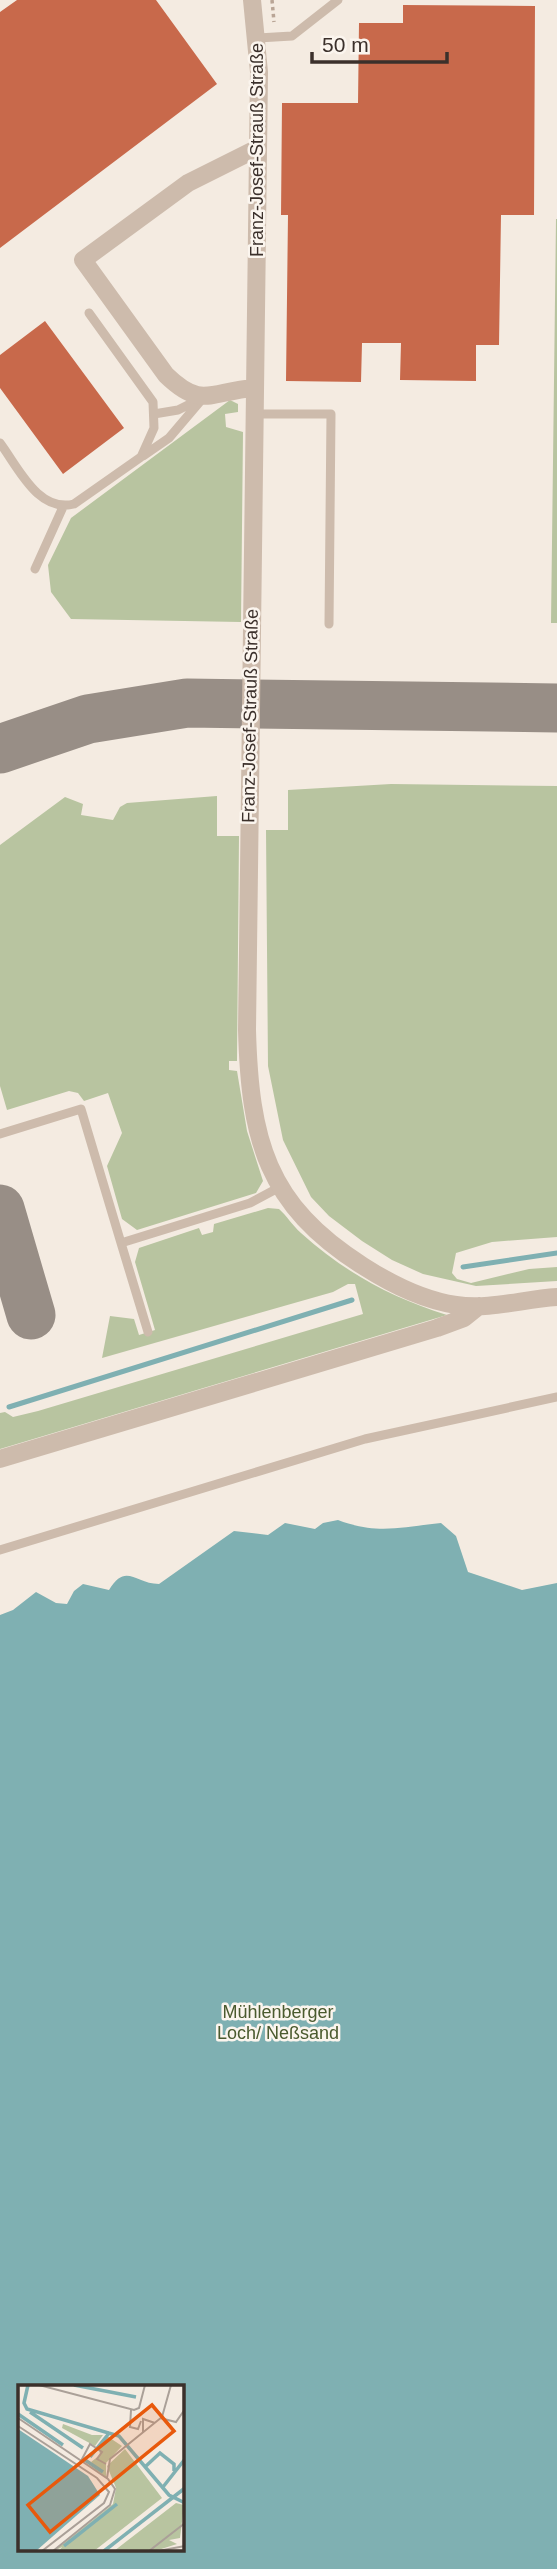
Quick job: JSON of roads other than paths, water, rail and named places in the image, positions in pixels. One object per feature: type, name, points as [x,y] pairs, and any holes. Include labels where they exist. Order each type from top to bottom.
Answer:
[{"type":"street","name":"Franz-Josef-Strauß Straße","points":[[253,0],[258,37],[258,148],[247,1065],[261,1142],[280,1187],[297,1214],[312,1229],[382,1278],[441,1302],[479,1306]]},
{"type":"street","points":[[254,388],[227,390],[203,398],[183,390],[166,375],[83,260],[188,183],[258,148]]},
{"type":"street","points":[[0,1458],[437,1328],[464,1318],[479,1306],[557,1297]]},
{"type":"lane","points":[[258,37],[292,36],[338,0]]},
{"type":"lane","points":[[89,313],[152,402],[154,428],[141,457]]},
{"type":"lane","points":[[154,414],[178,410],[203,398]]},
{"type":"lane","points":[[0,443],[42,499],[63,507],[74,504],[169,439],[203,398]]},
{"type":"lane","points":[[254,414],[331,414],[329,624]]},
{"type":"lane","points":[[35,569],[63,507]]},
{"type":"lane","points":[[0,1134],[81,1109],[148,1332]]},
{"type":"lane","points":[[121,1242],[250,1203],[280,1187]]},
{"type":"lane","points":[[0,1550],[365,1439],[557,1397]]},
{"type":"water","name":"Mühlenberger Loch/ Neßsand","points":[[338,1520],[377,1529],[441,1523],[456,1536],[468,1572],[522,1590],[557,1583],[557,2569],[0,2569],[0,1615],[13,1610],[36,1592],[56,1603],[67,1604],[74,1591],[83,1584],[109,1590],[121,1577],[131,1576],[159,1584],[234,1531],[268,1535],[285,1523],[315,1529],[323,1523]]},
{"type":"waterway","points":[[463,1267],[557,1253]]},
{"type":"waterway","points":[[9,1407],[352,1300]]}]
